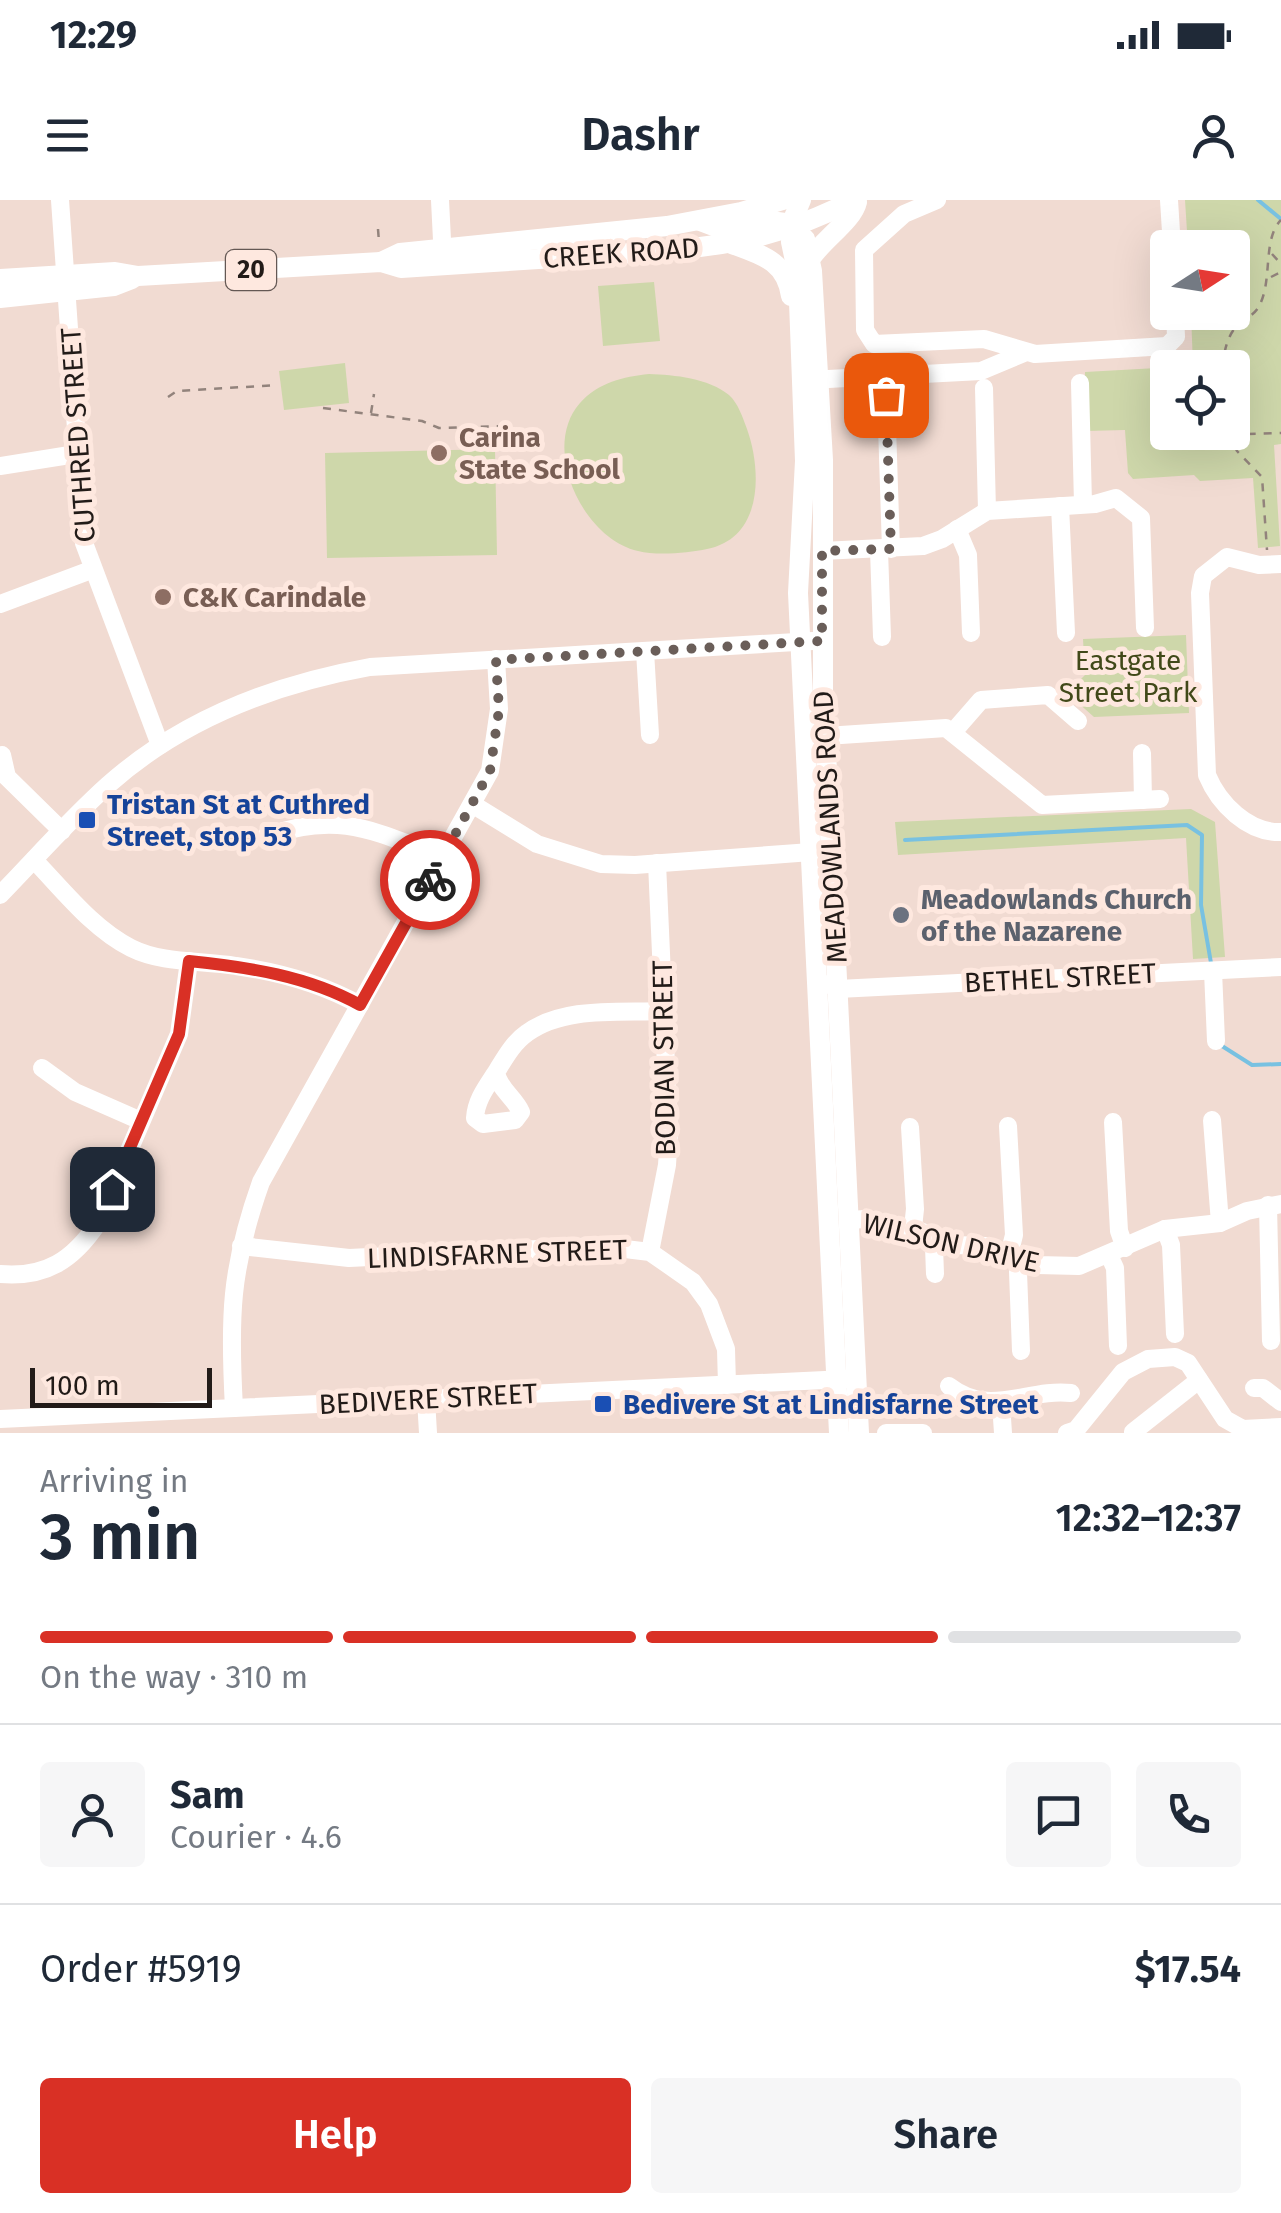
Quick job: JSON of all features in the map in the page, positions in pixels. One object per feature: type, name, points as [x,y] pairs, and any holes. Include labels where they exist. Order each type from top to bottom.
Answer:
[{"type":"main road","name":"CREEK ROAD","points":[[443,257],[700,220],[783,200]]},
{"type":"main road","name":"MEADOWLANDS ROAD","points":[[801,200],[791,242],[823,460],[822,551],[812,641],[811,852],[824,1108],[846,1379],[859,1433]]},
{"type":"main road","name":"CREEK ROAD","points":[[0,279],[114,286],[138,276],[380,253],[443,257],[731,244],[792,227],[856,200]]},
{"type":"main road","points":[[810,258],[831,232],[855,212],[856,200]]},
{"type":"main road","points":[[700,220],[724,230],[776,221],[792,227]]},
{"type":"main road","name":"MEADOWLANDS ROAD","points":[[792,227],[805,239],[810,258],[810,380],[798,568],[826,736],[848,1220],[846,1379],[839,1433]]},
{"type":"main road","points":[[731,244],[779,265],[799,305]]},
{"type":"main road","name":"CREEK ROAD","points":[[0,298],[67,283]]},
{"type":"street","name":"CUTHRED STREET","points":[[60,200],[79,507],[91,570],[160,746]]},
{"type":"street","points":[[440,200],[443,257]]},
{"type":"street","points":[[937,200],[904,214],[864,250],[866,330],[870,340],[878,345],[984,339],[1024,353]]},
{"type":"street","points":[[1169,200],[1171,230]]},
{"type":"street","points":[[810,380],[981,371],[1024,353],[1171,345],[1176,330]]},
{"type":"street","points":[[1080,383],[1083,504]]},
{"type":"street","points":[[984,388],[988,511]]},
{"type":"street","points":[[882,637],[886,395]]},
{"type":"street","points":[[0,466],[76,454]]},
{"type":"street","points":[[822,551],[923,546],[988,511],[1116,498],[1142,518],[1146,628]]},
{"type":"street","points":[[1060,506],[1066,633]]},
{"type":"street","points":[[957,530],[968,555],[971,633]]},
{"type":"street","points":[[1281,564],[1227,557],[1203,576],[1200,593],[1207,775],[1213,790],[1247,824],[1281,832]]},
{"type":"street","points":[[0,604],[91,570]]},
{"type":"street","points":[[0,895],[107,786],[160,746],[223,711],[320,676],[370,666],[812,641]]},
{"type":"street","points":[[645,651],[650,735]]},
{"type":"street","points":[[234,1408],[230,1334],[241,1246],[262,1182],[490,771],[499,710],[496,660]]},
{"type":"street","points":[[954,731],[980,700],[1048,695],[1078,721]]},
{"type":"street","points":[[826,736],[946,728],[1042,806],[1152,800],[1142,753]]},
{"type":"street","points":[[2,755],[7,777],[62,831]]},
{"type":"street","points":[[472,804],[537,844],[600,864],[811,852]]},
{"type":"street","points":[[266,836],[317,823],[343,824],[366,828],[443,857]]},
{"type":"street","points":[[34,860],[110,936],[134,950],[161,958],[237,966],[298,980],[332,990],[360,1005]]},
{"type":"street","name":"BODIAN STREET","points":[[650,1252],[669,1134],[657,863]]},
{"type":"street","points":[[0,1274],[43,1272],[63,1263],[82,1247],[98,1223],[179,1034],[189,961]]},
{"type":"street","points":[[817,968],[825,982],[838,989],[826,1002],[828,1068],[824,1108]]},
{"type":"street","name":"BETHEL STREET","points":[[838,989],[1281,968]]},
{"type":"street","points":[[1212,971],[1216,1041]]},
{"type":"street","points":[[496,1073],[526,1033],[548,1022],[572,1014],[664,1011]]},
{"type":"street","points":[[42,1068],[76,1092],[142,1121]]},
{"type":"street","points":[[1212,1120],[1220,1223]]},
{"type":"street","points":[[1113,1122],[1118,1346]]},
{"type":"street","points":[[1008,1126],[1021,1351]]},
{"type":"street","points":[[910,1127],[913,1228]]},
{"type":"street","points":[[1271,1341],[1274,1205]]},
{"type":"street","name":"WILSON DRIVE","points":[[848,1220],[913,1228],[954,1245],[986,1246],[1016,1259],[1079,1266],[1166,1228],[1220,1223],[1274,1205]]},
{"type":"street","points":[[1166,1228],[1175,1334]]},
{"type":"street","points":[[935,1274],[934,1246],[939,1239]]},
{"type":"street","name":"LINDISFARNE STREET","points":[[241,1246],[349,1258],[600,1246],[650,1252],[693,1282],[710,1304],[726,1349],[728,1385]]},
{"type":"street","points":[[1067,1433],[1076,1430],[1124,1372],[1148,1359],[1175,1357],[1188,1362],[1226,1419],[1243,1429],[1281,1426]]},
{"type":"street","name":"BEDIVERE STREET","points":[[0,1420],[82,1424],[234,1408],[846,1379]]},
{"type":"street","points":[[1133,1432],[1199,1380]]},
{"type":"street","points":[[949,1386],[964,1398],[1001,1402],[1053,1391],[1071,1394]]},
{"type":"street","points":[[1254,1388],[1263,1388],[1281,1402]]},
{"type":"street","points":[[426,1399],[428,1433]]},
{"type":"street","points":[[1001,1402],[1003,1433]]},
{"type":"street","points":[[886,1433],[922,1433]]},
{"type":"path","points":[[1227,350],[1232,332],[1254,314],[1269,278],[1270,237],[1281,220]]},
{"type":"path","points":[[378,229],[380,253]]},
{"type":"path","points":[[1270,252],[1281,264]]},
{"type":"path","points":[[1269,278],[1281,272]]},
{"type":"path","points":[[168,397],[177,391],[278,385]]},
{"type":"path","points":[[372,416],[374,394]]},
{"type":"path","points":[[323,408],[422,421],[439,428],[504,426]]},
{"type":"path","points":[[1250,434],[1281,432]]},
{"type":"path","points":[[1237,450],[1262,477],[1267,551],[1260,564]]},
{"type":"green space","points":[[1185,200],[1281,200],[1281,444],[1274,445],[1280,546],[1258,548],[1253,478],[1200,481],[1194,475],[1133,479],[1128,473],[1125,430],[1086,431],[1085,372],[1150,368],[1150,450],[1250,450],[1250,350],[1192,350],[1192,330],[1250,330],[1250,230],[1187,230]]},
{"type":"green space","points":[[654,282],[660,341],[603,346],[598,286]]},
{"type":"green space","points":[[345,363],[349,403],[284,410],[279,371]]},
{"type":"green space","points":[[649,374],[711,385],[729,395],[740,411],[755,464],[754,501],[739,532],[725,542],[682,553],[638,551],[618,543],[600,529],[573,489],[564,443],[569,422],[580,403],[612,382]]},
{"type":"green space","points":[[495,449],[497,555],[327,558],[325,453]]},
{"type":"green space","name":"Eastgate Street Park","points":[[1186,635],[1189,713],[1094,717],[1067,693],[1085,675],[1083,639]]},
{"type":"green space","points":[[1191,809],[1215,822],[1225,957],[1193,959],[1186,838],[898,855],[895,822]]},
{"type":"waterway","points":[[1258,200],[1281,219]]},
{"type":"waterway","points":[[905,840],[1187,825],[1202,835],[1201,905],[1211,963]]},
{"type":"waterway","points":[[1222,1046],[1252,1065],[1281,1064]]},
{"type":"way so far","points":[[430,880],[490,771],[499,710],[496,660],[822,641],[822,551],[891,549],[886,395]]},
{"type":"place","name":"Carina State School","points":[[439,453]]},
{"type":"place","name":"C&K Carindale","points":[[163,597]]},
{"type":"place","name":"Tristan St at Cuthred Street, stop 53","points":[[87,820]]},
{"type":"place","name":"Meadowlands Church of the Nazarene","points":[[901,915]]},
{"type":"place","name":"Bedivere St at Lindisfarne Street","points":[[603,1404]]},
{"type":"route","points":[[112,1189],[179,1034],[189,961],[237,966],[298,980],[332,990],[360,1005],[430,880]]}]
